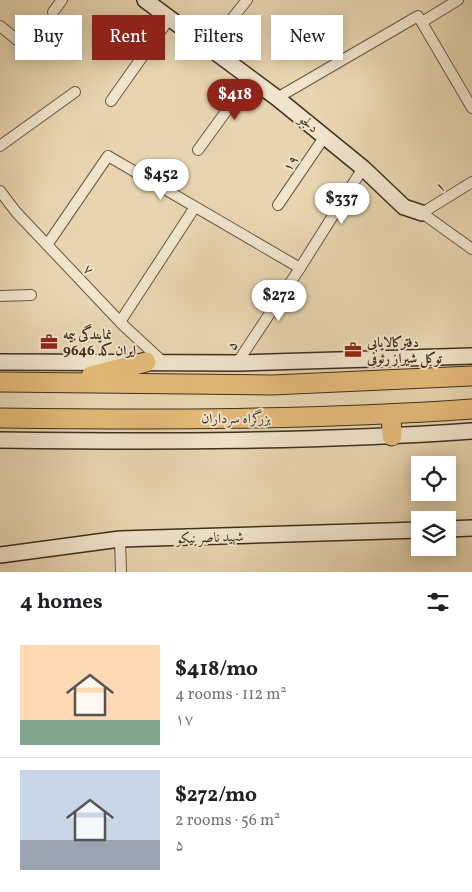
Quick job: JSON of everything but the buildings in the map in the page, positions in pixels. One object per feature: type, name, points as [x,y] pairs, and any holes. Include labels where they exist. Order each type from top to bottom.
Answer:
[{"type":"highway","points":[[66,382],[154,362]]},
{"type":"highway","points":[[0,382],[272,386],[472,376]]},
{"type":"highway","name":"بزرگراه سرداران","points":[[0,418],[273,418],[472,409]]},
{"type":"highway","points":[[391,414],[392,436]]},
{"type":"main road","name":"دلجو","points":[[145,0],[175,23]]},
{"type":"main road","name":"دلجو","points":[[227,60],[325,136],[363,168],[404,207],[422,212]]},
{"type":"main road","points":[[0,362],[237,363],[472,356]]},
{"type":"main road","points":[[0,440],[273,440],[472,431]]},
{"type":"main road","points":[[456,529],[472,528]]},
{"type":"main road","name":"شهید ناصر نیکو","points":[[0,555],[120,539],[411,530]]},
{"type":"street","points":[[53,12],[62,0]]},
{"type":"street","points":[[235,15],[247,0]]},
{"type":"street","points":[[277,98],[458,0]]},
{"type":"street","points":[[110,101],[169,19]]},
{"type":"street","points":[[420,19],[472,108]]},
{"type":"street","points":[[0,26],[15,38]]},
{"type":"street","points":[[198,150],[251,77]]},
{"type":"street","points":[[0,146],[75,92]]},
{"type":"street","name":"۱۹","points":[[278,205],[325,136]]},
{"type":"street","points":[[47,244],[108,156],[300,268]]},
{"type":"street","name":"۵","points":[[237,363],[363,168]]},
{"type":"street","name":"۱","points":[[422,212],[472,182]]},
{"type":"street","name":"۷","points":[[0,191],[16,212],[120,322],[154,362]]},
{"type":"street","points":[[120,322],[195,207]]},
{"type":"street","points":[[422,212],[472,249]]},
{"type":"street","points":[[0,296],[31,295]]},
{"type":"street","points":[[120,539],[121,572]]},
{"type":"place","name":"نمایندگی بیمه ایران کد 9646","points":[[49,342]]},
{"type":"place","name":"دفترکالایابی توکل شیراز رئوفی","points":[[353,350]]}]
